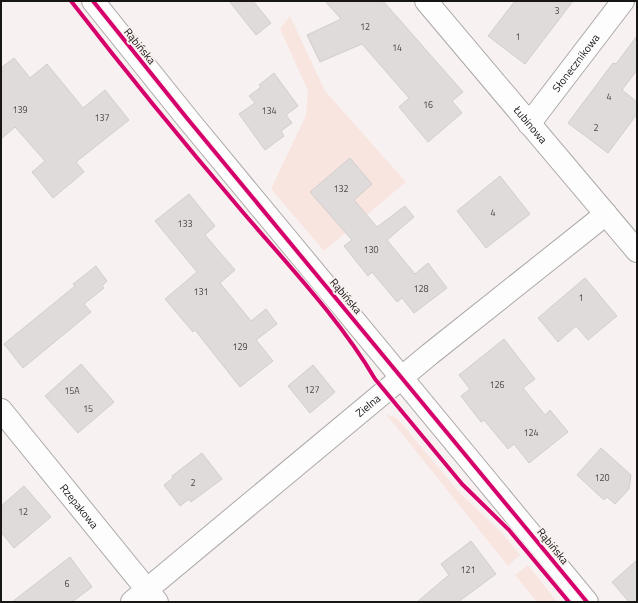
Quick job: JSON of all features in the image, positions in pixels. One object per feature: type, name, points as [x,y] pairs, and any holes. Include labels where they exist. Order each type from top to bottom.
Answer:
[{"type":"street","name":"Rąbińska","points":[[93,1],[186,117],[403,377],[587,602]]},
{"type":"street","name":"Łubinowa","points":[[426,1],[636,250]]},
{"type":"street","name":"Słonecznikowa","points":[[529,124],[623,1]]},
{"type":"street","name":"Zielna","points":[[145,598],[430,354],[606,214]]},
{"type":"street","name":"Rzepakowa","points":[[1,410],[145,598]]},
{"type":"shaded area","points":[[290,16],[325,91],[406,182],[324,251],[271,189],[306,115],[308,91],[280,29]]},
{"type":"shaded area","points":[[386,414],[397,418],[460,493],[501,532],[520,555],[508,566]]},
{"type":"shaded area","points":[[528,565],[557,602],[537,602],[515,575]]},
{"type":"building","points":[[229,1],[253,1],[271,23],[256,35]]},
{"type":"building","points":[[325,1],[383,1],[463,92],[452,101],[462,113],[428,142],[399,107],[409,98],[362,44],[320,62],[307,35],[341,19]]},
{"type":"building","points":[[515,1],[573,1],[525,64],[488,36]]},
{"type":"building","points":[[637,36],[637,70],[622,90],[637,102],[637,114],[608,153],[568,123],[613,63],[616,64]]},
{"type":"building","points":[[14,58],[30,78],[47,64],[83,108],[105,90],[129,120],[76,162],[84,172],[53,198],[32,172],[45,161],[15,127],[1,139],[1,68]]},
{"type":"building","points":[[274,73],[298,106],[286,115],[292,123],[281,131],[284,136],[265,150],[239,114],[255,103],[249,96],[261,87],[259,85]]},
{"type":"building","points":[[350,158],[372,184],[354,200],[377,227],[405,206],[414,217],[387,240],[415,274],[428,263],[447,288],[414,313],[402,298],[397,302],[372,272],[368,276],[344,246],[352,240],[310,192]]},
{"type":"building","points":[[500,176],[530,214],[486,248],[457,211]]},
{"type":"building","points":[[189,194],[215,226],[205,235],[235,270],[220,283],[251,321],[266,309],[277,324],[256,340],[273,361],[240,387],[195,330],[193,332],[165,299],[197,272],[155,221]]},
{"type":"building","points":[[96,266],[107,281],[102,286],[104,288],[84,304],[91,312],[23,368],[4,344],[75,286],[73,284]]},
{"type":"building","points":[[585,278],[617,316],[588,340],[576,326],[558,342],[538,318]]},
{"type":"building","points":[[504,339],[535,379],[523,388],[545,415],[550,410],[568,432],[529,463],[514,444],[508,449],[484,420],[481,422],[461,396],[470,389],[459,375]]},
{"type":"building","points":[[81,364],[114,402],[78,433],[45,396]]},
{"type":"building","points":[[313,365],[335,392],[310,413],[288,386]]},
{"type":"building","points":[[601,448],[631,475],[629,489],[615,504],[607,497],[604,500],[577,475]]},
{"type":"building","points":[[202,453],[222,479],[191,502],[189,499],[180,506],[164,485],[173,478],[172,476]]},
{"type":"building","points":[[24,486],[51,517],[14,548],[1,532],[1,506]]},
{"type":"building","points":[[471,541],[496,574],[458,602],[417,602],[449,575],[441,564]]},
{"type":"building","points":[[70,557],[92,587],[72,602],[12,602]]},
{"type":"building","points":[[637,560],[637,602],[629,602],[612,582]]},
{"type":"cycle path","points":[[71,1],[176,133],[329,313],[361,356],[375,379],[462,484],[509,530],[569,602]]},
{"type":"cycle path","points":[[93,1],[186,117],[587,602]]}]
